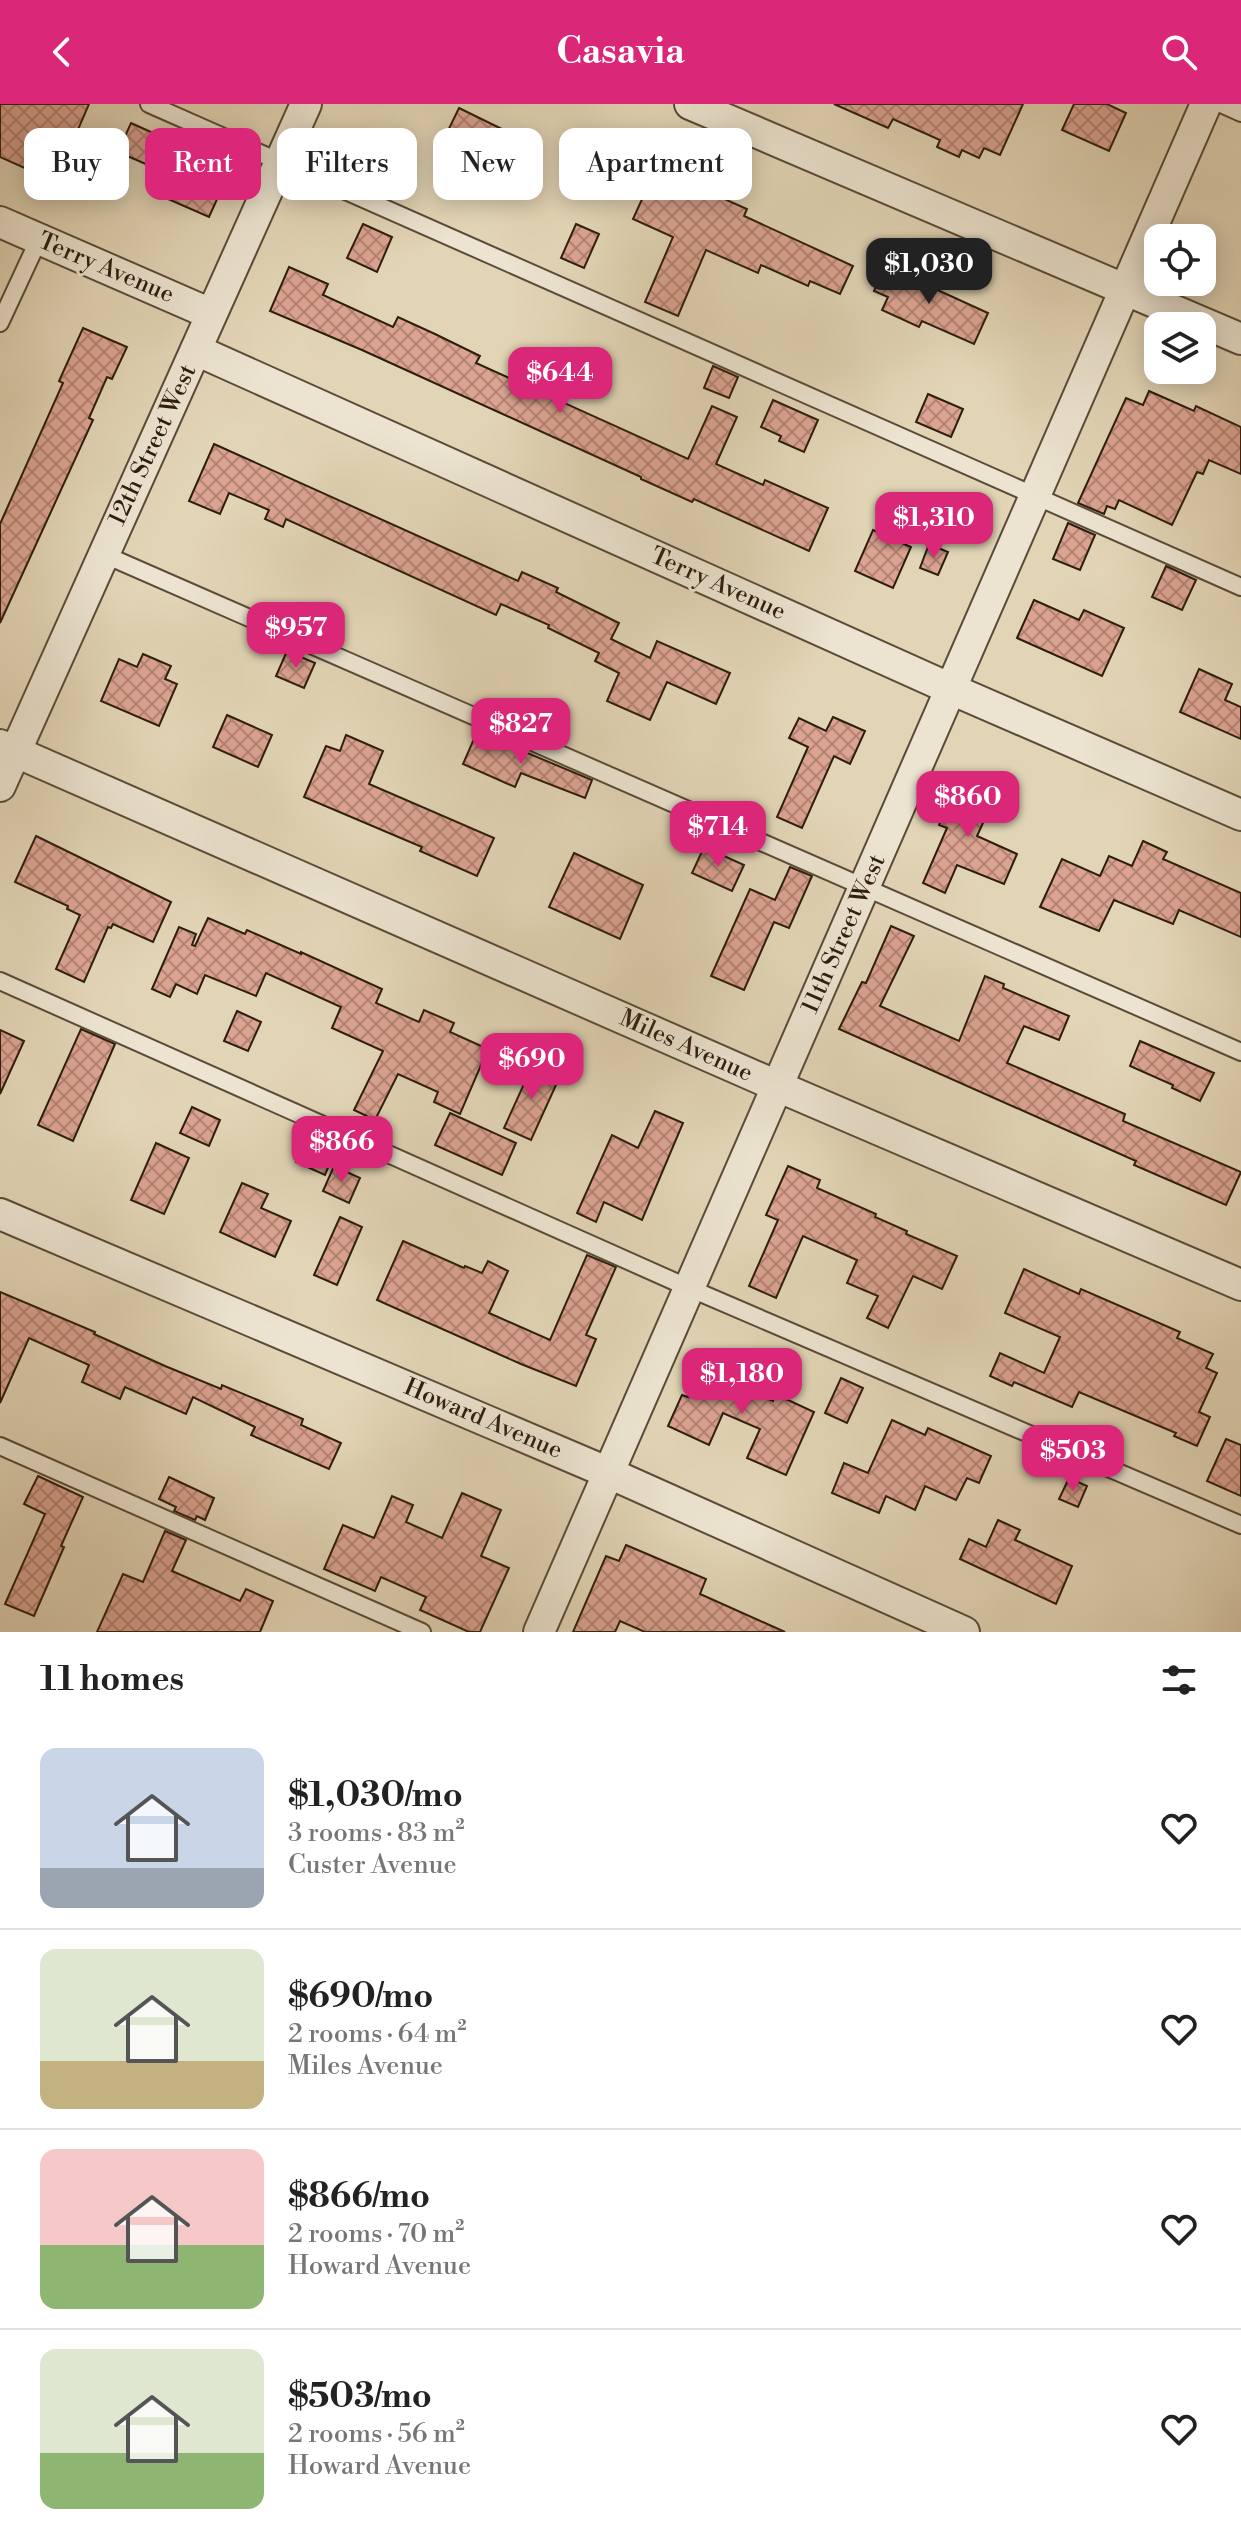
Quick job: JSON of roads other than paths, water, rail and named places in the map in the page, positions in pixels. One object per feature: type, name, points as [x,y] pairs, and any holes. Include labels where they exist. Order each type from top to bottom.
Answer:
[{"type":"street","name":"12th Street West","points":[[295,128],[306,104]]},
{"type":"street","points":[[690,104],[1241,339]]},
{"type":"street","name":"11th Street West","points":[[539,1632],[1206,104]]},
{"type":"street","name":"12th Street West","points":[[0,786],[8,748],[103,554],[277,170]]},
{"type":"street","name":"Terry Avenue","points":[[0,222],[211,314]]},
{"type":"street","name":"Terry Avenue","points":[[196,350],[951,689],[1241,815]]},
{"type":"street","name":"Miles Avenue","points":[[8,748],[777,1086],[1241,1285]]},
{"type":"street","name":"Howard Avenue","points":[[0,1214],[609,1473],[964,1632]]},
{"type":"lane","points":[[149,104],[277,159]]},
{"type":"lane","points":[[1221,104],[1241,113]]},
{"type":"lane","points":[[369,200],[1241,587]]},
{"type":"lane","points":[[0,323],[39,239]]},
{"type":"lane","points":[[103,554],[1241,1052]]},
{"type":"lane","points":[[0,981],[689,1288],[1241,1525]]},
{"type":"lane","points":[[0,1446],[422,1632]]}]
